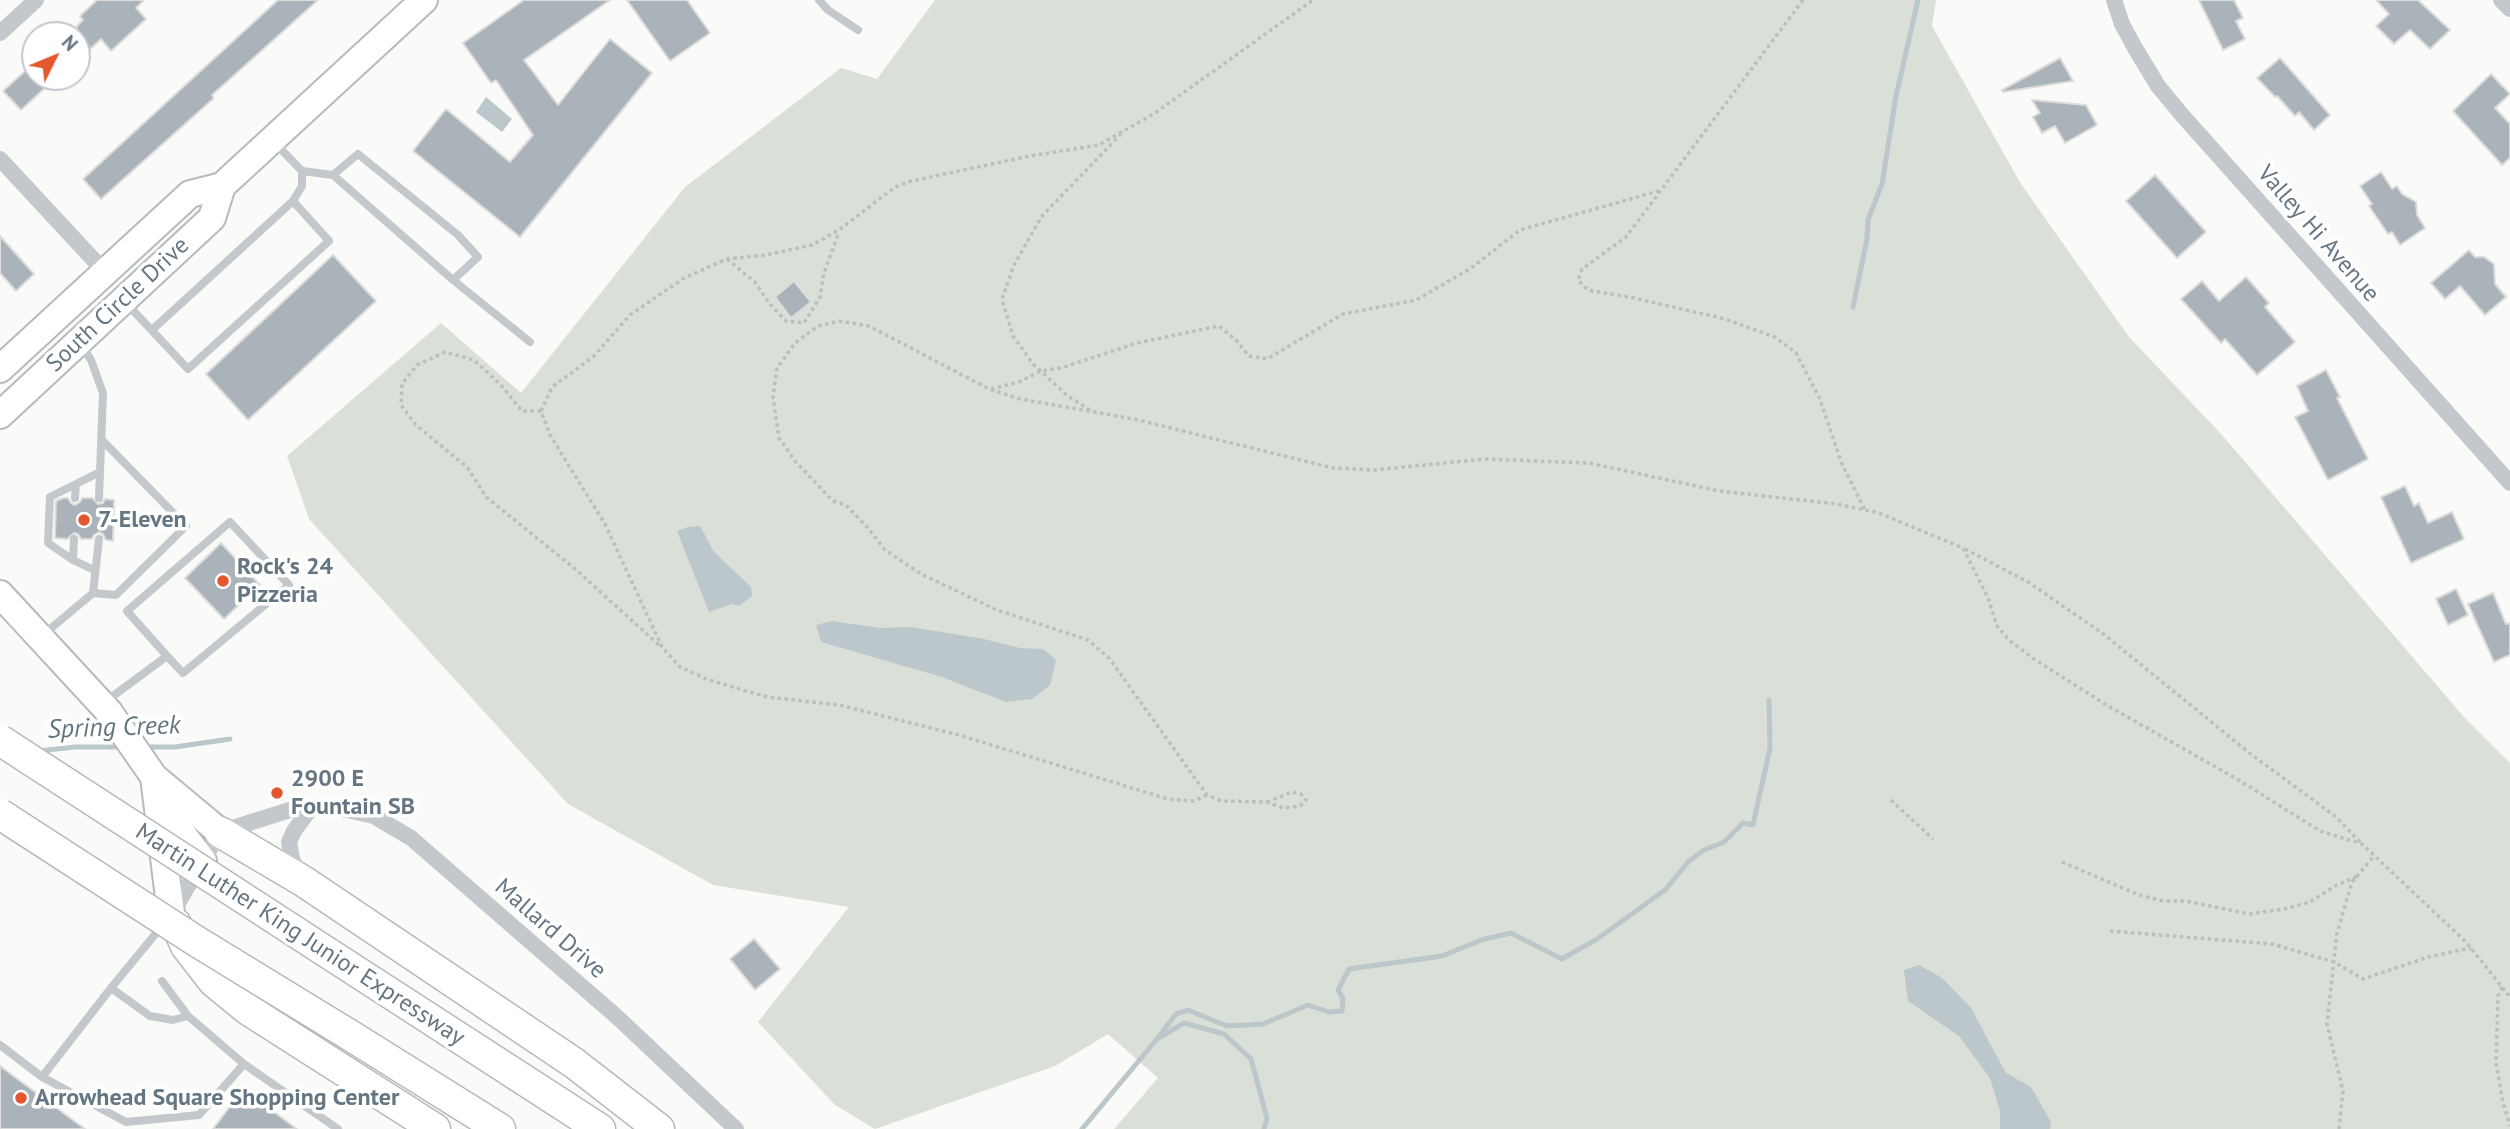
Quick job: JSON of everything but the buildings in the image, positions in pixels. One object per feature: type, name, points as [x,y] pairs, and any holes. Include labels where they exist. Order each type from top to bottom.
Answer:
[{"type":"highway","name":"Martin Luther King Junior Expressway","points":[[0,740],[600,1129]]},
{"type":"highway","points":[[0,814],[196,941],[500,1129]]},
{"type":"highway","points":[[220,832],[303,881],[574,1063],[659,1129]]},
{"type":"highway","points":[[171,914],[186,946],[214,982],[247,1009],[435,1129]]},
{"type":"main road","name":"South Circle Drive","points":[[1,366],[190,194],[222,186],[424,0]]},
{"type":"main road","name":"South Circle Drive","points":[[0,415],[212,218],[222,186]]},
{"type":"main road","points":[[0,594],[106,708],[202,861]]},
{"type":"main road","points":[[155,789],[220,832]]},
{"type":"main road","points":[[155,789],[171,914]]},
{"type":"street","points":[[0,33],[36,0]]},
{"type":"street","name":"Valley Hi Avenue","points":[[2114,0],[2122,24],[2158,86],[2510,483]]},
{"type":"street","points":[[2501,0],[2510,9]]},
{"type":"street","points":[[0,159],[105,272]]},
{"type":"street","name":"Mallard Drive","points":[[220,832],[273,814],[311,808],[332,807],[374,816],[411,838],[616,1016],[736,1129]]},
{"type":"street","points":[[303,881],[292,859],[289,842],[311,808]]},
{"type":"street","points":[[171,914],[220,832]]},
{"type":"lane","points":[[819,0],[828,10],[858,30]]},
{"type":"lane","points":[[272,139],[302,171],[333,175],[453,280],[530,342]]},
{"type":"lane","points":[[333,175],[358,154],[458,235],[478,257],[453,280]]},
{"type":"lane","points":[[152,331],[293,201],[302,186],[302,171]]},
{"type":"lane","points":[[123,300],[188,369],[329,241],[293,201]]},
{"type":"lane","points":[[79,341],[91,360],[103,393],[99,498]]},
{"type":"lane","points":[[41,637],[93,593],[116,595],[186,527],[102,440]]},
{"type":"lane","points":[[94,570],[48,543],[50,497],[100,472]]},
{"type":"lane","points":[[75,498],[76,484]]},
{"type":"lane","points":[[230,522],[289,585],[183,673],[167,656],[127,611],[230,522]]},
{"type":"lane","points":[[73,560],[74,539]]},
{"type":"lane","points":[[93,593],[99,539]]},
{"type":"lane","points":[[106,708],[167,656]]},
{"type":"lane","points":[[42,1077],[171,914]]},
{"type":"lane","points":[[162,981],[188,1016],[244,1064],[338,1129]]},
{"type":"lane","points":[[111,988],[150,1016],[173,1020],[188,1016]]},
{"type":"lane","points":[[0,1045],[42,1077],[126,1122],[199,1115],[244,1064]]},
{"type":"path","points":[[662,647],[605,524],[550,435],[541,411],[552,387],[593,357],[630,315],[684,278],[727,259],[766,255],[811,245],[839,230],[895,187],[911,181],[1030,156],[1100,145],[1155,113],[1313,0]]},
{"type":"path","points":[[1802,0],[1626,237],[1582,269],[1578,280],[1588,290],[1725,319],[1774,337],[1796,353],[1819,397],[1842,464],[1865,510]]},
{"type":"path","points":[[1094,412],[1068,397],[1041,371],[1013,336],[1002,299],[1014,265],[1041,217],[1125,130]]},
{"type":"path","points":[[989,389],[1019,382],[1041,371],[1061,368],[1137,343],[1219,326],[1236,340],[1249,356],[1267,359],[1343,314],[1416,300],[1470,269],[1520,230],[1662,190]]},
{"type":"path","points":[[804,323],[820,297],[824,273],[839,230]]},
{"type":"path","points":[[727,259],[755,282],[769,303],[786,321],[804,323],[810,332]]},
{"type":"path","points":[[1267,802],[1292,792],[1301,794],[1306,800],[1300,806],[1283,808],[1267,802],[1221,802],[1207,795],[1109,658],[1088,640],[997,610],[920,574],[885,550],[846,505],[833,501],[779,438],[773,397],[777,368],[795,343],[818,326],[839,321],[869,326],[989,389],[1020,399],[1134,419],[1333,468],[1374,470],[1484,459],[1589,463],[1719,491],[1837,504],[1879,513],[1964,548],[2028,582],[2102,633],[2252,755],[2335,816],[2471,948],[2510,997]]},
{"type":"path","points":[[541,411],[522,411],[501,385],[474,360],[445,352],[417,365],[402,384],[401,405],[416,425],[468,468],[486,497],[574,568],[662,647],[680,667],[709,680],[767,697],[839,705],[959,735],[1168,799],[1194,801],[1207,795]]},
{"type":"path","points":[[1964,548],[1988,598],[1997,626],[2010,641],[2034,659],[2108,706],[2237,779],[2320,831],[2361,844]]},
{"type":"path","points":[[1891,800],[1933,839]]},
{"type":"path","points":[[2339,1129],[2343,1091],[2327,1024],[2337,933],[2352,883],[2374,856]]},
{"type":"path","points":[[2063,862],[2139,895],[2163,901],[2198,903],[2249,914],[2310,902],[2335,886],[2358,876]]},
{"type":"path","points":[[2110,931],[2272,944],[2334,962],[2363,979],[2428,957],[2471,948]]},
{"type":"path","points":[[2502,988],[2498,996],[2496,1063],[2502,1102],[2510,1126]]},
{"type":"shaded area","points":[[935,0],[1936,0],[1932,26],[2021,184],[2129,337],[2222,435],[2463,716],[2510,763],[2510,1129],[1114,1129],[1158,1078],[1108,1034],[1055,1066],[875,1129],[835,1105],[758,1022],[849,907],[713,885],[568,804],[309,519],[287,456],[441,323],[521,393],[685,187],[841,68],[877,79]]},
{"type":"shaded area","points":[[486,97],[512,119],[502,132],[476,112]]},
{"type":"shaded area","points":[[700,526],[714,552],[751,587],[752,596],[739,606],[732,604],[709,612],[677,531]]},
{"type":"shaded area","points":[[832,621],[880,628],[911,627],[1020,648],[1043,649],[1056,660],[1050,685],[1032,699],[1006,702],[942,677],[821,642],[816,625]]},
{"type":"shaded area","points":[[1919,965],[1942,978],[1971,1008],[2006,1073],[2031,1087],[2051,1122],[2050,1129],[2000,1129],[2000,1111],[1990,1078],[1959,1036],[1908,1001],[1904,970]]},
{"type":"waterway","points":[[1853,307],[1867,239],[1868,220],[1882,184],[1896,96],[1918,0]]},
{"type":"waterway","points":[[1157,1039],[1176,1014],[1188,1010],[1227,1026],[1263,1024],[1308,1005],[1329,1012],[1342,1011],[1343,999],[1338,990],[1349,969],[1442,956],[1481,940],[1511,933],[1562,959],[1597,939],[1665,890],[1689,861],[1704,850],[1724,842],[1743,823],[1753,825],[1770,748],[1769,700]]},
{"type":"waterway","name":"Spring Creek","points":[[142,747],[175,747],[230,739]]},
{"type":"waterway","name":"Spring Creek","points":[[38,751],[75,747],[122,747]]},
{"type":"waterway","name":"Spring Creek","points":[[1082,1129],[1157,1039],[1184,1023],[1224,1034],[1251,1059],[1267,1118],[1264,1129]]},
{"type":"place","name":"7-Eleven","points":[[84,520]]},
{"type":"place","name":"Rock's 24 Pizzeria","points":[[223,581]]},
{"type":"place","name":"2900 E Fountain SB","points":[[277,793]]},
{"type":"place","name":"Arrowhead Square Shopping Center","points":[[21,1098]]}]
